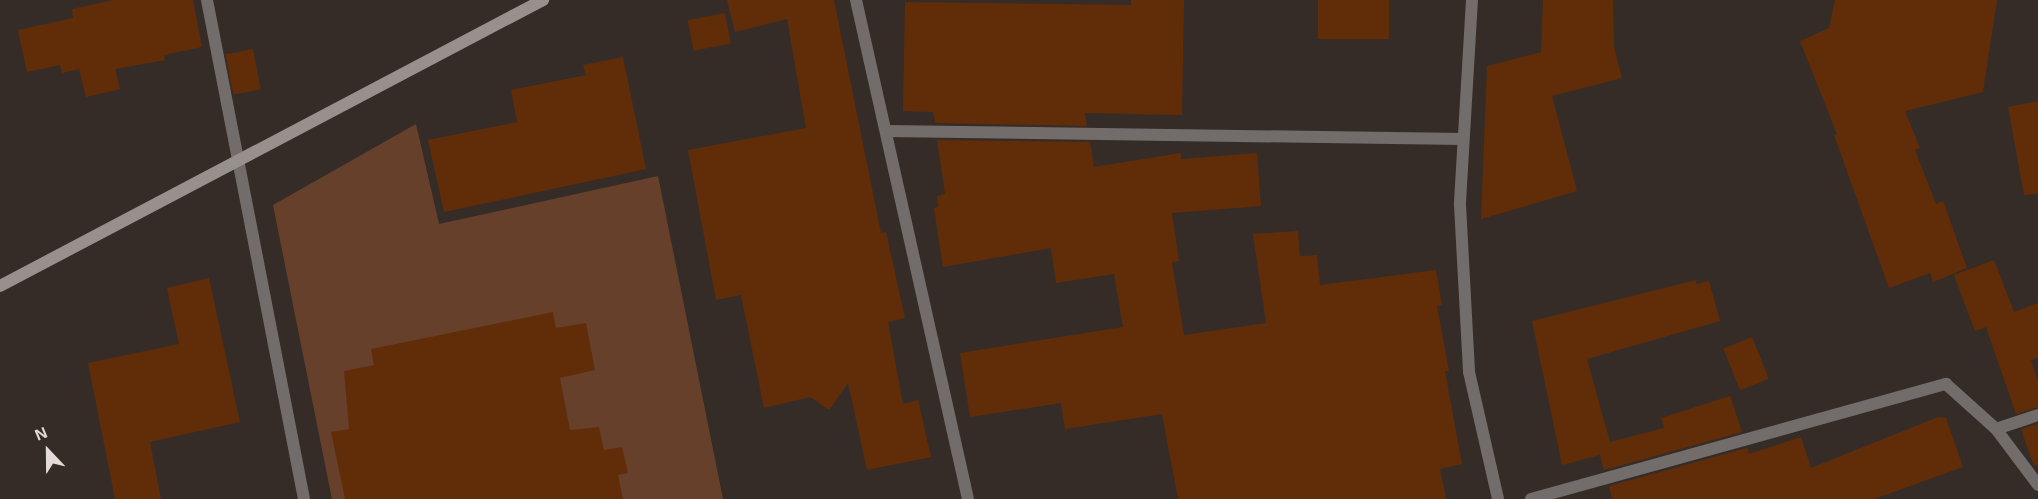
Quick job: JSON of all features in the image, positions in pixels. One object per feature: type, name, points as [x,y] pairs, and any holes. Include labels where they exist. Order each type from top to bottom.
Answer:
[{"type":"street","points":[[207,0],[304,499]]},
{"type":"street","points":[[0,286],[543,0]]},
{"type":"street","points":[[856,0],[968,499]]},
{"type":"street","points":[[1472,0],[1460,205],[1469,372],[1498,499]]},
{"type":"street","points":[[887,131],[1463,140]]},
{"type":"street","points":[[1531,499],[1946,384],[1996,429],[2038,486]]},
{"type":"street","points":[[1996,429],[2038,415]]},
{"type":"shaded area","points":[[416,124],[439,224],[658,176],[723,499],[332,499],[273,205]]},
{"type":"building","points":[[113,0],[193,0],[202,47],[164,55],[165,60],[115,69],[120,89],[86,97],[79,69],[62,73],[60,65],[27,72],[18,30],[73,18],[72,9]]},
{"type":"building","points":[[727,0],[834,0],[881,233],[886,232],[905,318],[888,322],[903,404],[918,400],[931,457],[867,470],[848,383],[829,410],[810,397],[764,408],[741,295],[716,300],[688,150],[806,128],[787,19],[735,32]]},
{"type":"building","points":[[1131,0],[1184,0],[1182,115],[1085,113],[1087,126],[935,123],[933,112],[903,111],[905,2],[1131,5]]},
{"type":"building","points":[[1318,0],[1389,0],[1389,39],[1318,39]]},
{"type":"building","points":[[1543,0],[1613,0],[1614,47],[1622,78],[1552,96],[1577,191],[1481,219],[1487,66],[1541,52]]},
{"type":"building","points":[[1835,0],[1997,0],[1983,92],[1905,111],[1920,148],[1915,150],[1936,204],[1943,201],[1967,268],[1933,282],[1930,273],[1889,288],[1834,135],[1837,134],[1800,41],[1829,28]]},
{"type":"building","points":[[725,13],[731,43],[694,51],[688,20]]},
{"type":"building","points":[[253,49],[261,89],[233,95],[226,54]]},
{"type":"building","points":[[623,57],[646,169],[444,212],[428,140],[517,122],[511,90],[586,75],[583,65]]},
{"type":"building","points":[[2038,101],[2038,194],[2024,195],[2008,107]]},
{"type":"building","points":[[937,140],[1090,142],[1094,167],[1181,153],[1181,159],[1257,153],[1261,206],[1172,213],[1179,261],[1172,262],[1184,335],[1266,323],[1253,234],[1298,231],[1300,256],[1317,255],[1320,285],[1436,270],[1442,305],[1437,306],[1449,371],[1445,371],[1462,464],[1440,469],[1446,499],[1178,499],[1162,414],[1065,429],[1061,403],[970,417],[960,353],[1123,327],[1114,274],[1056,283],[1051,248],[943,267],[934,208],[938,207],[937,196],[945,194]]},
{"type":"building","points":[[1994,260],[2014,312],[2038,303],[2038,358],[2031,360],[2038,381],[2038,407],[2016,414],[1986,327],[1975,331],[1954,275]]},
{"type":"building","points":[[209,278],[240,422],[150,442],[161,499],[115,499],[88,363],[179,344],[167,288]]},
{"type":"building","points":[[1696,280],[1697,284],[1709,281],[1720,321],[1587,359],[1610,442],[1664,428],[1661,418],[1730,396],[1742,432],[1604,470],[1600,455],[1562,465],[1532,321]]},
{"type":"building","points":[[553,312],[556,328],[586,323],[595,370],[560,378],[570,430],[599,427],[604,450],[622,447],[628,473],[618,475],[623,499],[345,499],[331,432],[349,429],[344,371],[374,365],[371,349]]},
{"type":"building","points":[[1752,337],[1769,379],[1740,390],[1723,349]]},
{"type":"building","points":[[1938,417],[1946,418],[1963,467],[1874,499],[1612,499],[1609,486],[1747,448],[1749,454],[1801,437],[1811,468]]},
{"type":"building","points":[[2038,424],[2038,465],[2034,466],[2021,429]]}]
